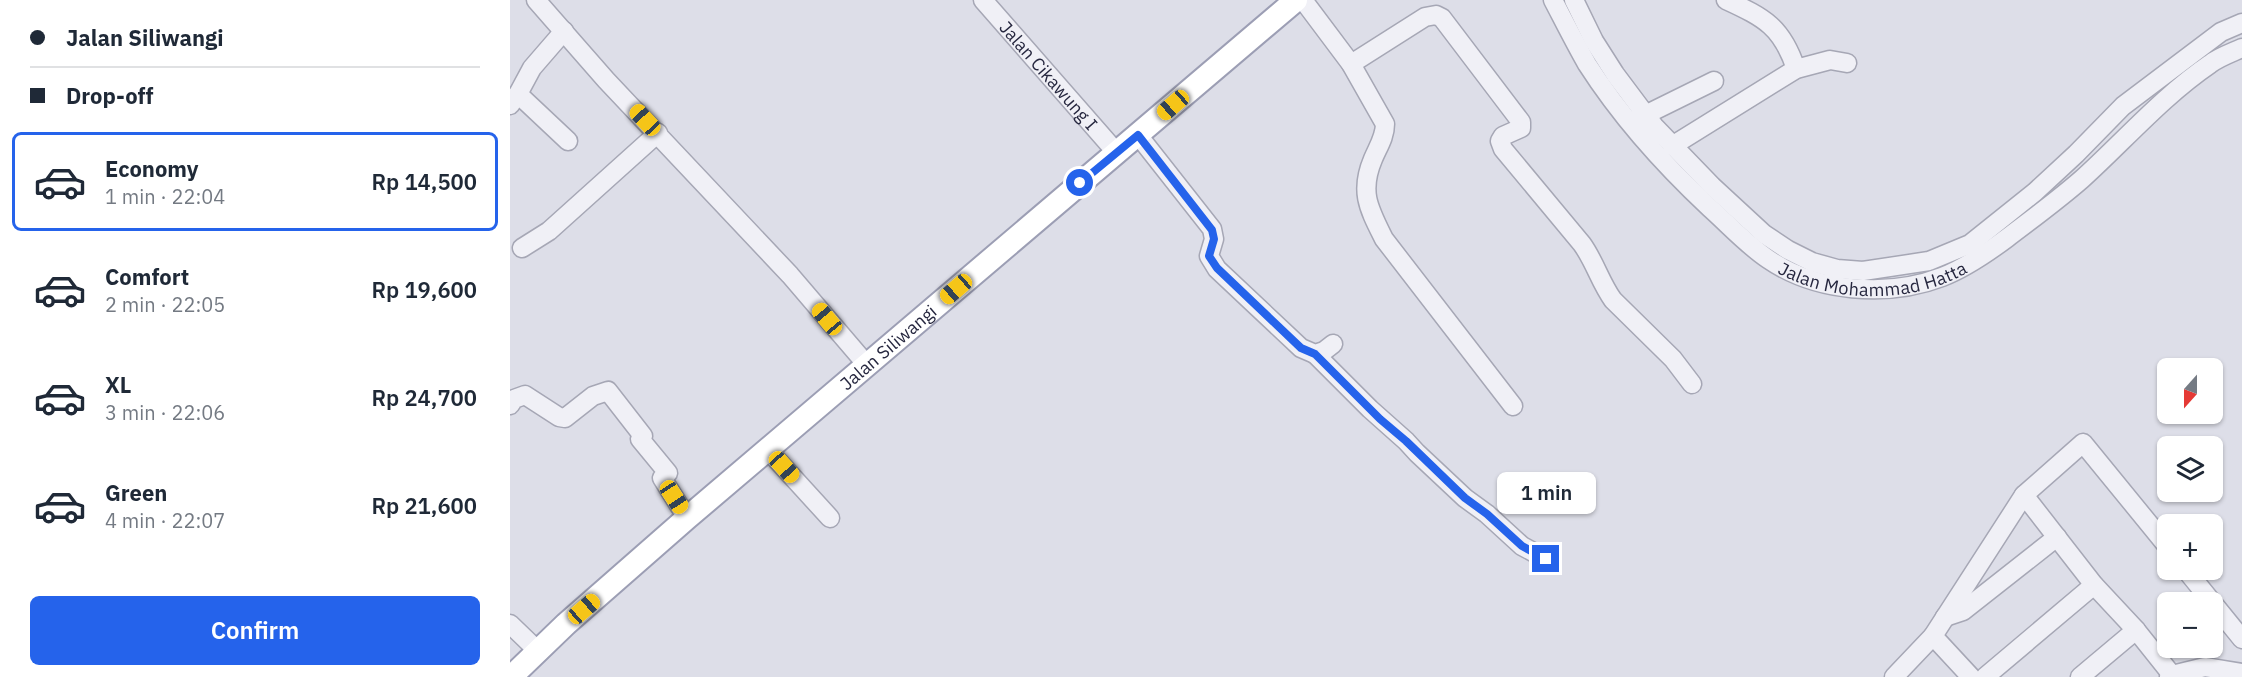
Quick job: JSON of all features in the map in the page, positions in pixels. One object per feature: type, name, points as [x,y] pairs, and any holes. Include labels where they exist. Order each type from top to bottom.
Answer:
[{"type":"main road","name":"Jalan Siliwangi","points":[[511,677],[687,518],[1296,0]]},
{"type":"street","points":[[536,0],[606,80],[790,275],[867,365]]},
{"type":"street","name":"Jalan Cikawung I","points":[[983,0],[1116,152]]},
{"type":"street","points":[[1303,0],[1351,64],[1385,124],[1385,133],[1365,186],[1365,196],[1383,239],[1513,406]]},
{"type":"street","name":"Jalan Mohammad Hatta","points":[[1553,0],[1588,64],[1638,118],[1672,146],[1764,234],[1812,262],[1837,269],[1863,271],[1929,261],[1970,244],[2076,154],[2123,106],[2221,32],[2242,23]]},
{"type":"street","name":"Jalan Mohammad Hatta","points":[[1574,0],[1594,42],[1615,74],[1638,118],[1650,148],[1701,199],[1768,259],[1815,282],[1859,289],[1916,285],[1940,278],[1985,254],[2080,180],[2180,87],[2211,63],[2242,48]]},
{"type":"street","points":[[1726,0],[1757,15],[1782,36],[1796,69]]},
{"type":"street","points":[[1351,64],[1425,16],[1436,15],[1442,18],[1521,122],[1521,128],[1503,136],[1500,141],[1503,149],[1582,244],[1613,300],[1673,359],[1692,384]]},
{"type":"street","points":[[564,31],[532,68],[514,100],[568,141]]},
{"type":"street","points":[[1672,146],[1796,69],[1830,60],[1847,63]]},
{"type":"street","points":[[1638,118],[1714,81]]},
{"type":"street","points":[[522,249],[549,231],[657,133]]},
{"type":"street","points":[[1138,135],[1212,230],[1214,239],[1209,256],[1211,261],[1301,348],[1315,354],[1376,416],[1406,441],[1465,498],[1487,514],[1522,546],[1546,559]]},
{"type":"street","points":[[1315,354],[1333,344]]},
{"type":"street","points":[[510,405],[514,399],[525,395],[559,417],[566,418],[593,396],[608,391],[643,436],[640,439],[668,473],[662,478],[687,518]]},
{"type":"street","points":[[1894,677],[1933,636],[2024,495],[2083,443],[2157,534]]},
{"type":"street","points":[[768,450],[830,519]]},
{"type":"street","points":[[2024,495],[2094,585],[2136,630],[2170,676],[2205,668],[2242,673]]},
{"type":"street","points":[[1945,618],[1963,611],[2056,537]]},
{"type":"street","points":[[2194,580],[2242,639]]},
{"type":"street","points":[[1985,677],[2094,585]]},
{"type":"street","points":[[510,624],[538,651]]},
{"type":"street","points":[[2080,677],[2136,630]]},
{"type":"street","points":[[1933,636],[1971,677]]},
{"type":"route","points":[[1080,183],[1138,135],[1212,230],[1214,239],[1209,256],[1217,268],[1301,348],[1315,354],[1389,428],[1410,444],[1465,498],[1487,514],[1522,546],[1546,559]]}]
